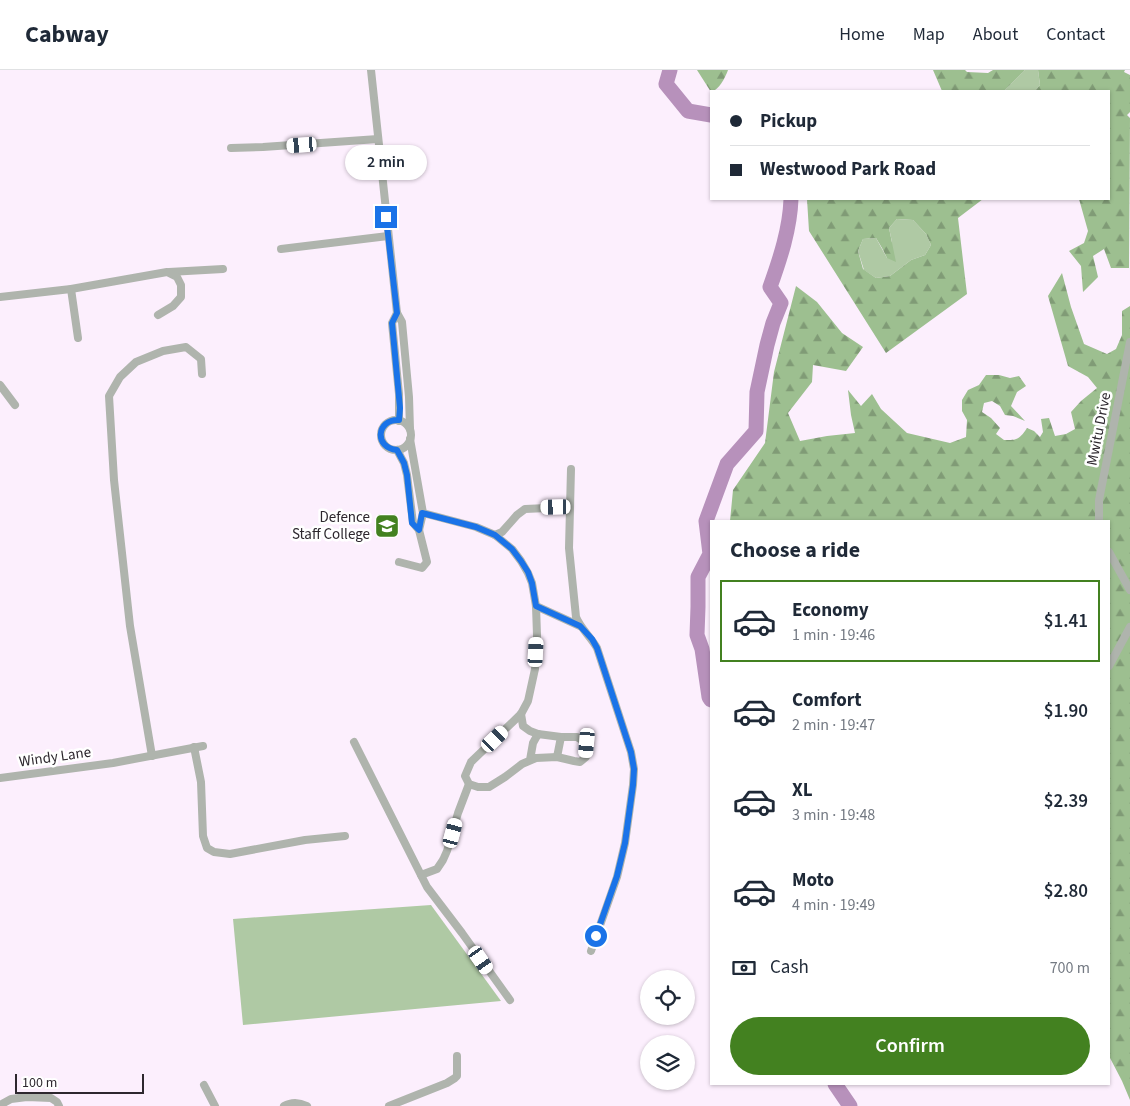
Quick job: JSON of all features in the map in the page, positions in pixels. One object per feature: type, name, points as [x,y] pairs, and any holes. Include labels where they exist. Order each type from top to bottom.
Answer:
[{"type":"street","points":[[371,70],[397,313],[402,322],[410,397],[410,439],[422,513],[419,530],[427,562],[422,568],[399,562]]},
{"type":"street","points":[[231,148],[378,139]]},
{"type":"street","points":[[281,249],[388,236]]},
{"type":"street","points":[[0,297],[71,289],[166,272],[223,269]]},
{"type":"street","points":[[158,315],[173,306],[181,296],[182,285],[177,277],[166,272]]},
{"type":"street","points":[[71,289],[78,338]]},
{"type":"street","points":[[397,313],[392,323],[399,394],[399,420]]},
{"type":"street","name":"Mwitu Drive","points":[[1099,520],[1099,500],[1130,342]]},
{"type":"street","points":[[152,756],[130,626],[114,480],[109,396],[120,377],[136,362],[163,351],[186,346],[201,359],[202,374]]},
{"type":"street","points":[[0,385],[15,405]]},
{"type":"street","points":[[410,429],[399,420],[392,420],[386,423],[381,434],[382,442],[392,450],[402,449],[410,439]]},
{"type":"street","points":[[397,450],[404,463],[407,475],[412,523],[419,530]]},
{"type":"street","points":[[571,469],[569,548],[576,617],[580,626],[592,639],[597,648],[631,752],[634,769],[625,843],[617,876],[591,951]]},
{"type":"street","points":[[495,535],[502,532],[525,509],[569,507]]},
{"type":"street","points":[[422,513],[476,527],[495,535],[512,549],[528,572],[532,583],[536,606],[537,635],[535,668],[528,701],[521,714],[472,762],[465,776],[469,784],[458,813],[448,850],[437,869],[422,875]]},
{"type":"street","points":[[1110,554],[1130,590]]},
{"type":"street","points":[[536,606],[580,626]]},
{"type":"street","points":[[1110,664],[1130,627]]},
{"type":"street","points":[[469,784],[489,787],[522,764],[536,758],[557,756],[580,762],[586,757],[587,743],[577,737],[561,737],[530,731],[523,726],[521,714]]},
{"type":"street","points":[[530,760],[533,743],[538,734]]},
{"type":"street","points":[[557,756],[561,737]]},
{"type":"street","points":[[354,742],[427,887],[510,1000]]},
{"type":"street","name":"Windy Lane","points":[[0,778],[113,763],[203,746]]},
{"type":"street","points":[[194,747],[201,782],[203,836],[207,848],[214,852],[230,854],[305,840],[345,836]]},
{"type":"street","points":[[389,1106],[455,1078],[457,1076],[456,1056]]},
{"type":"street","points":[[204,1085],[215,1106]]},
{"type":"street","points":[[0,1105],[11,1099],[27,1097],[51,1098],[58,1102],[59,1106]]},
{"type":"street","points":[[284,1106],[294,1103],[306,1106]]},
{"type":"green space","points":[[697,70],[728,70],[719,86],[715,90],[710,90]]},
{"type":"green space","points":[[933,70],[965,70],[967,72],[988,73],[993,70],[1025,70],[1005,90],[942,90]]},
{"type":"green space","points":[[1025,70],[1038,70],[1040,85],[1036,90],[1005,90]]},
{"type":"green space","points":[[1038,70],[1125,70],[1124,72],[1130,75],[1130,112],[1127,115],[1130,118],[1129,268],[1111,268],[1104,249],[1093,256],[1098,277],[1083,292],[1081,266],[1069,251],[1084,243],[1088,231],[1079,200],[1110,200],[1110,90],[1036,90],[1040,85]]},
{"type":"green space","points":[[807,200],[982,200],[958,218],[967,294],[886,353],[809,231]],"holes":[[[897,219],[913,220],[926,234],[931,245],[925,255],[911,260],[890,276],[876,278],[863,269],[858,251],[863,239],[876,238],[887,258],[896,262],[889,228]]]},
{"type":"green space","points":[[897,219],[913,220],[926,234],[931,245],[925,255],[911,260],[890,276],[876,278],[864,270],[858,251],[863,239],[876,238],[887,258],[892,242],[889,228]]},
{"type":"green space","points":[[1062,273],[1084,344],[1107,354],[1116,349],[1122,335],[1122,311],[1130,306],[1130,1100],[1110,1058],[1110,520],[730,520],[733,490],[765,443],[774,372],[796,286],[817,302],[842,333],[863,347],[846,371],[813,365],[812,382],[788,413],[800,441],[855,433],[848,390],[861,406],[872,394],[881,409],[907,433],[950,443],[966,437],[967,420],[962,411],[962,400],[968,390],[979,385],[986,375],[999,375],[1010,378],[1019,376],[1026,386],[1017,392],[1011,406],[1025,421],[1005,415],[1000,406],[992,401],[984,403],[982,412],[1000,428],[996,434],[1004,440],[1017,438],[1027,428],[1034,431],[1040,437],[1043,432],[1041,419],[1049,418],[1055,436],[1066,434],[1075,429],[1071,412],[1097,388],[1088,377],[1068,366],[1048,296]]},
{"type":"green space","points":[[431,905],[501,1001],[243,1025],[233,919]]},
{"type":"waterway","points":[[670,70],[666,84],[688,111],[710,115]]},
{"type":"waterway","points":[[710,554],[706,521],[727,464],[756,431],[757,392],[767,345],[781,303],[770,287],[787,233],[791,200]]},
{"type":"waterway","points":[[710,554],[698,577],[697,635],[702,649],[710,698]]},
{"type":"waterway","points":[[836,1085],[850,1106]]},
{"type":"place","name":"Defence Staff College","points":[[387,526]]},
{"type":"route","points":[[386,217],[397,313],[392,323],[400,408],[399,420],[392,420],[386,423],[382,429],[381,437],[382,442],[386,446],[392,450],[397,450],[404,463],[412,523],[419,530],[422,513],[476,527],[495,535],[512,549],[528,572],[536,606],[580,626],[592,639],[597,648],[631,752],[634,769],[633,785],[625,843],[617,876],[596,936]]}]
